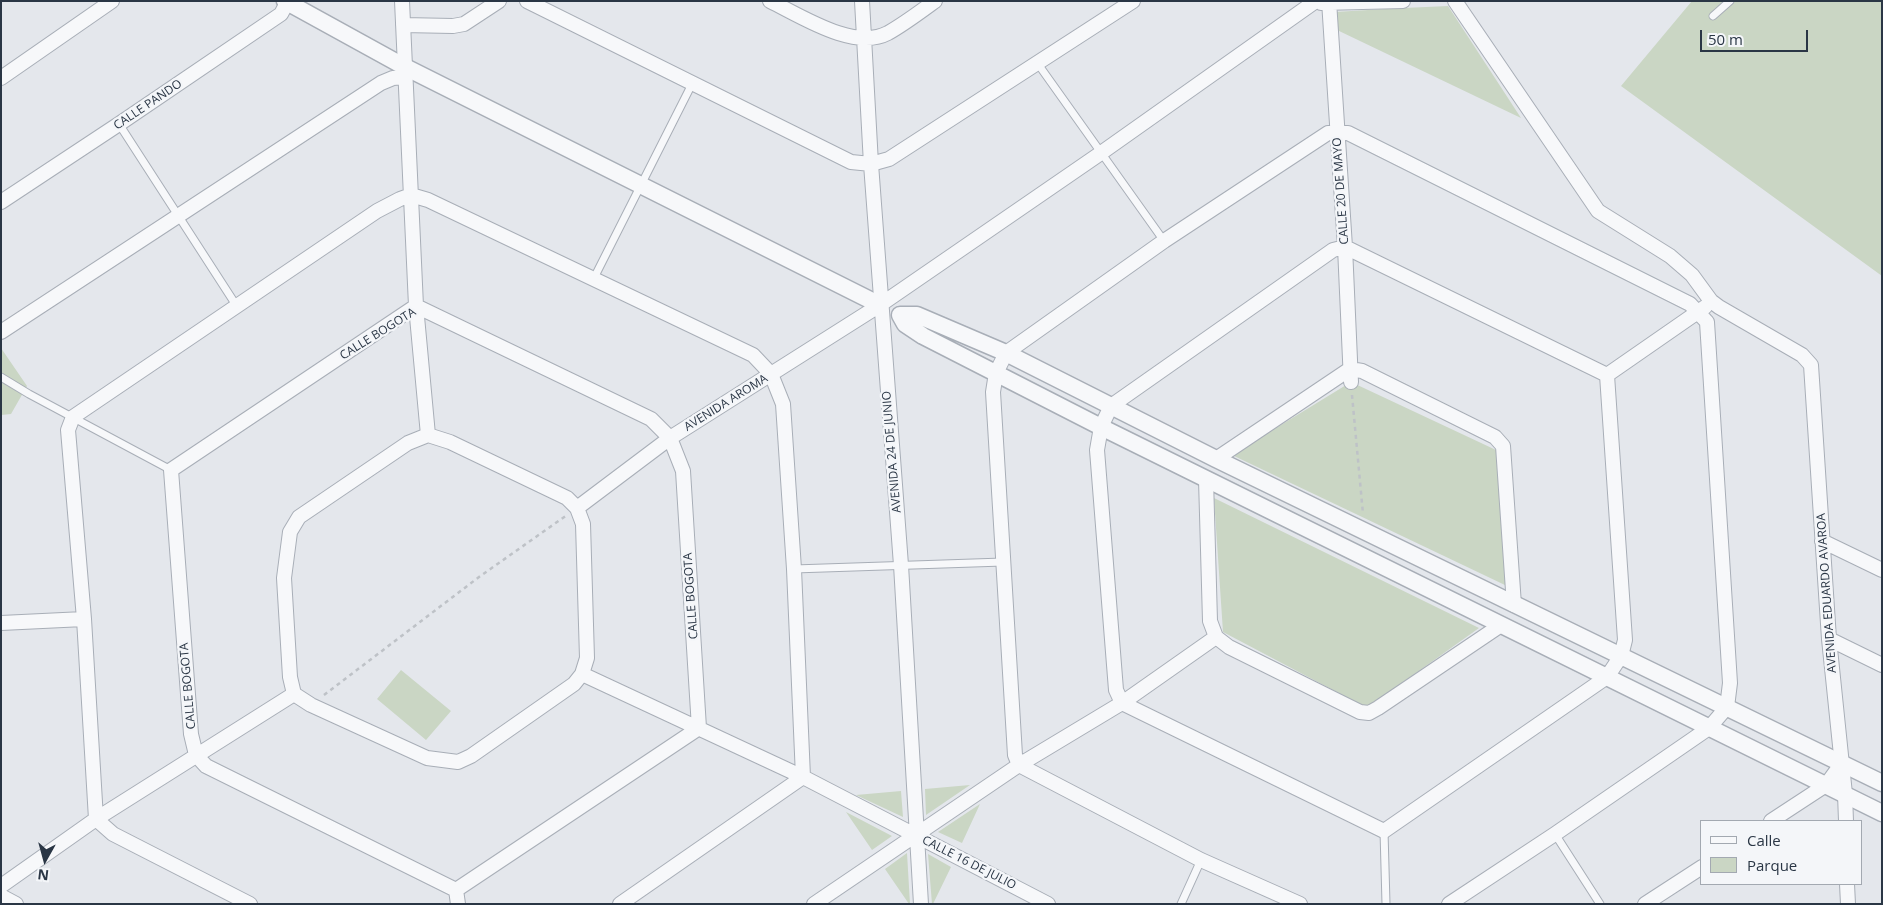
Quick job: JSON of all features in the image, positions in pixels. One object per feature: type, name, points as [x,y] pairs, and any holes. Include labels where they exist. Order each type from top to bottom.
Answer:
[{"type":"street","points":[[1,78],[112,1]]},
{"type":"street","points":[[402,1],[416,306],[428,435]]},
{"type":"street","points":[[403,25],[453,26],[464,24],[499,1]]},
{"type":"street","points":[[527,1],[851,162],[871,164],[889,158],[1038,64],[1133,1]]},
{"type":"street","points":[[770,1],[844,37],[865,40],[886,34],[936,1]]},
{"type":"street","name":"AVENIDA 24 DE JUNIO","points":[[862,1],[880,305],[901,565],[921,904]]},
{"type":"street","points":[[1312,2],[1403,1]]},
{"type":"street","points":[[1455,1],[1598,211],[1670,256],[1692,275],[1711,301],[1699,312],[1608,375]]},
{"type":"street","points":[[287,2],[405,72],[640,185],[900,315],[917,315],[931,320],[1006,353],[1216,459],[1882,783]]},
{"type":"street","name":"CALLE PANDO","points":[[1,202],[281,14],[287,2]]},
{"type":"street","name":"AVENIDA AROMA","points":[[577,508],[670,438],[880,305],[1101,153],[1312,2]]},
{"type":"street","name":"CALLE 20 DE MAYO","points":[[1329,2],[1345,246],[1351,375]]},
{"type":"street","points":[[1,332],[381,83],[405,72]]},
{"type":"street","points":[[1300,904],[1201,860],[1019,765],[1015,755],[993,392],[996,372],[1006,353],[1164,241],[1328,133],[1348,133],[1690,304],[1707,322],[1730,683],[1727,707],[1709,728],[1449,904]]},
{"type":"street","points":[[250,904],[113,834],[96,819],[84,619],[68,430],[72,417],[377,211],[411,195],[428,200],[753,355],[771,374],[783,404],[794,569],[803,777],[636,900],[620,904]]},
{"type":"street","points":[[1345,246],[1608,375],[1625,640],[1621,656],[1606,677],[1384,831],[1122,703],[1116,690],[1097,450],[1101,426],[1111,406],[1333,250],[1345,246]]},
{"type":"street","name":"AVENIDA EDUARDO AVAROA","points":[[1711,301],[1802,356],[1811,365],[1829,639],[1846,820]]},
{"type":"street","name":"CALLE BOGOTA","points":[[196,755],[191,724],[171,470],[416,306],[651,419],[670,438],[683,470],[699,728]]},
{"type":"street","points":[[900,315],[905,324],[923,336],[1206,479],[1882,813]]},
{"type":"street","points":[[1216,459],[1351,375],[1362,371],[1495,437],[1502,446],[1514,605]]},
{"type":"street","points":[[428,435],[450,442],[567,498],[577,508],[583,524],[587,658],[582,674],[566,690],[471,756],[458,762],[427,758],[311,705],[294,694],[290,677],[284,578],[290,532],[299,517],[408,443],[428,435]]},
{"type":"street","points":[[1206,479],[1210,621],[1216,637],[1229,647],[1360,712],[1369,713],[1501,625]]},
{"type":"street","points":[[1822,541],[1882,570]]},
{"type":"street","points":[[1,623],[84,619]]},
{"type":"street","points":[[814,904],[1019,765],[1122,703],[1216,637]]},
{"type":"street","points":[[1829,639],[1882,665]]},
{"type":"street","name":"CALLE 16 DE JULIO","points":[[582,674],[803,777],[1048,904]]},
{"type":"street","points":[[5,898],[96,819],[294,694]]},
{"type":"street","points":[[196,755],[206,766],[457,897],[699,728]]},
{"type":"street","points":[[1773,820],[1826,786],[1842,763]]},
{"type":"street","points":[[1645,904],[1700,868]]},
{"type":"street","points":[[1847,885],[1848,904]]},
{"type":"lane","points":[[1713,16],[1730,1]]},
{"type":"lane","points":[[1038,64],[1164,241]]},
{"type":"lane","points":[[594,278],[692,84]]},
{"type":"lane","points":[[119,124],[236,305]]},
{"type":"lane","points":[[1,377],[171,470]]},
{"type":"lane","points":[[794,569],[1003,562]]},
{"type":"lane","points":[[1384,831],[1386,904]]},
{"type":"lane","points":[[1555,834],[1600,904]]},
{"type":"lane","points":[[1181,904],[1201,860]]},
{"type":"path","points":[[1351,375],[1365,532]]},
{"type":"path","points":[[311,705],[479,577],[577,508]]},
{"type":"green space","points":[[1390,1],[1404,8],[1448,6],[1521,118],[1337,30],[1335,12],[1385,9]]},
{"type":"green space","points":[[1692,1],[1882,1],[1882,276],[1621,86]]},
{"type":"green space","points":[[1,348],[27,386],[11,414],[1,415]]},
{"type":"green space","points":[[1351,382],[1496,450],[1507,586],[1232,455]]},
{"type":"green space","points":[[1214,498],[1479,628],[1367,708],[1223,632]]},
{"type":"green space","points":[[401,670],[451,711],[426,740],[377,699]]},
{"type":"green space","points":[[970,785],[926,815],[925,789]]},
{"type":"green space","points":[[901,791],[903,817],[856,795]]},
{"type":"green space","points":[[980,804],[962,843],[938,832]]},
{"type":"green space","points":[[846,812],[892,836],[872,850]]},
{"type":"green space","points":[[907,853],[910,904],[885,869]]},
{"type":"green space","points":[[928,854],[951,867],[933,904],[932,904]]}]
